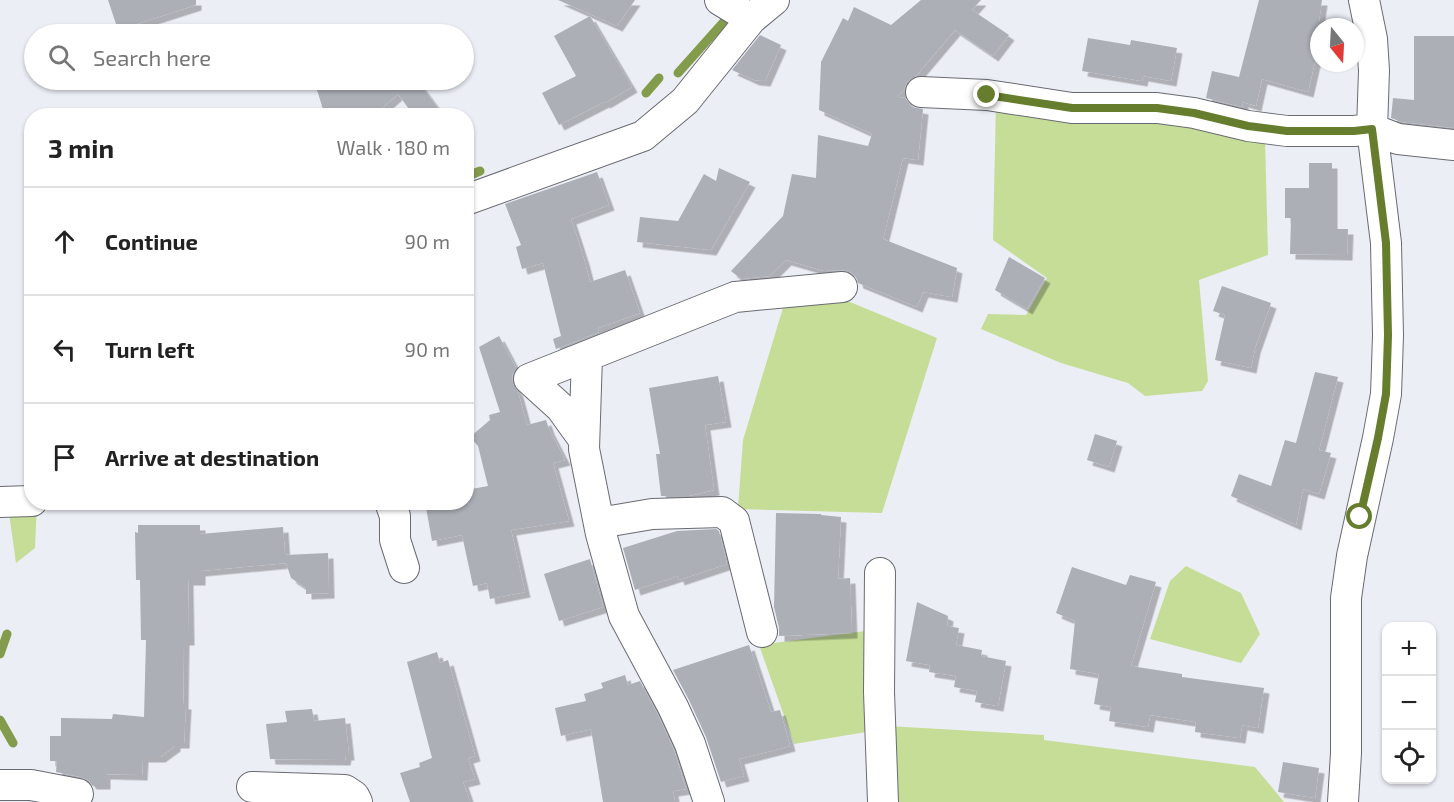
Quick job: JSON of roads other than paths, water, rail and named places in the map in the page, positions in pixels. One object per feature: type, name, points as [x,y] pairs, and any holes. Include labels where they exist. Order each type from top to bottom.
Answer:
[{"type":"street","points":[[720,0],[751,19]]},
{"type":"street","points":[[474,197],[642,136],[686,101],[751,19],[774,0]]},
{"type":"street","points":[[1343,802],[1347,753],[1346,598],[1352,556],[1378,438],[1387,375],[1386,243],[1372,129],[1374,71],[1372,39],[1364,0]]},
{"type":"street","points":[[921,92],[987,95],[1072,108],[1157,108],[1194,113],[1248,126],[1287,131],[1372,129],[1398,140],[1454,145]]},
{"type":"street","points":[[584,440],[561,408],[529,379],[735,297],[842,287]]},
{"type":"street","points":[[587,356],[584,449],[599,523],[624,616],[673,707],[690,744],[709,802]]},
{"type":"street","points":[[0,502],[24,501]]},
{"type":"street","points":[[393,510],[395,540],[404,568]]},
{"type":"street","points":[[599,523],[652,514],[722,512],[734,521],[762,632]]},
{"type":"street","points":[[880,573],[879,692],[883,802]]},
{"type":"street","points":[[0,785],[31,785],[78,794]]},
{"type":"street","points":[[252,787],[345,790],[351,793],[357,802]]},
{"type":"waterway","points":[[678,73],[729,16]]},
{"type":"waterway","points":[[646,93],[659,78]]},
{"type":"waterway","points":[[474,174],[480,171]]},
{"type":"waterway","points":[[0,654],[7,634]]},
{"type":"waterway","points":[[0,720],[13,743]]}]
